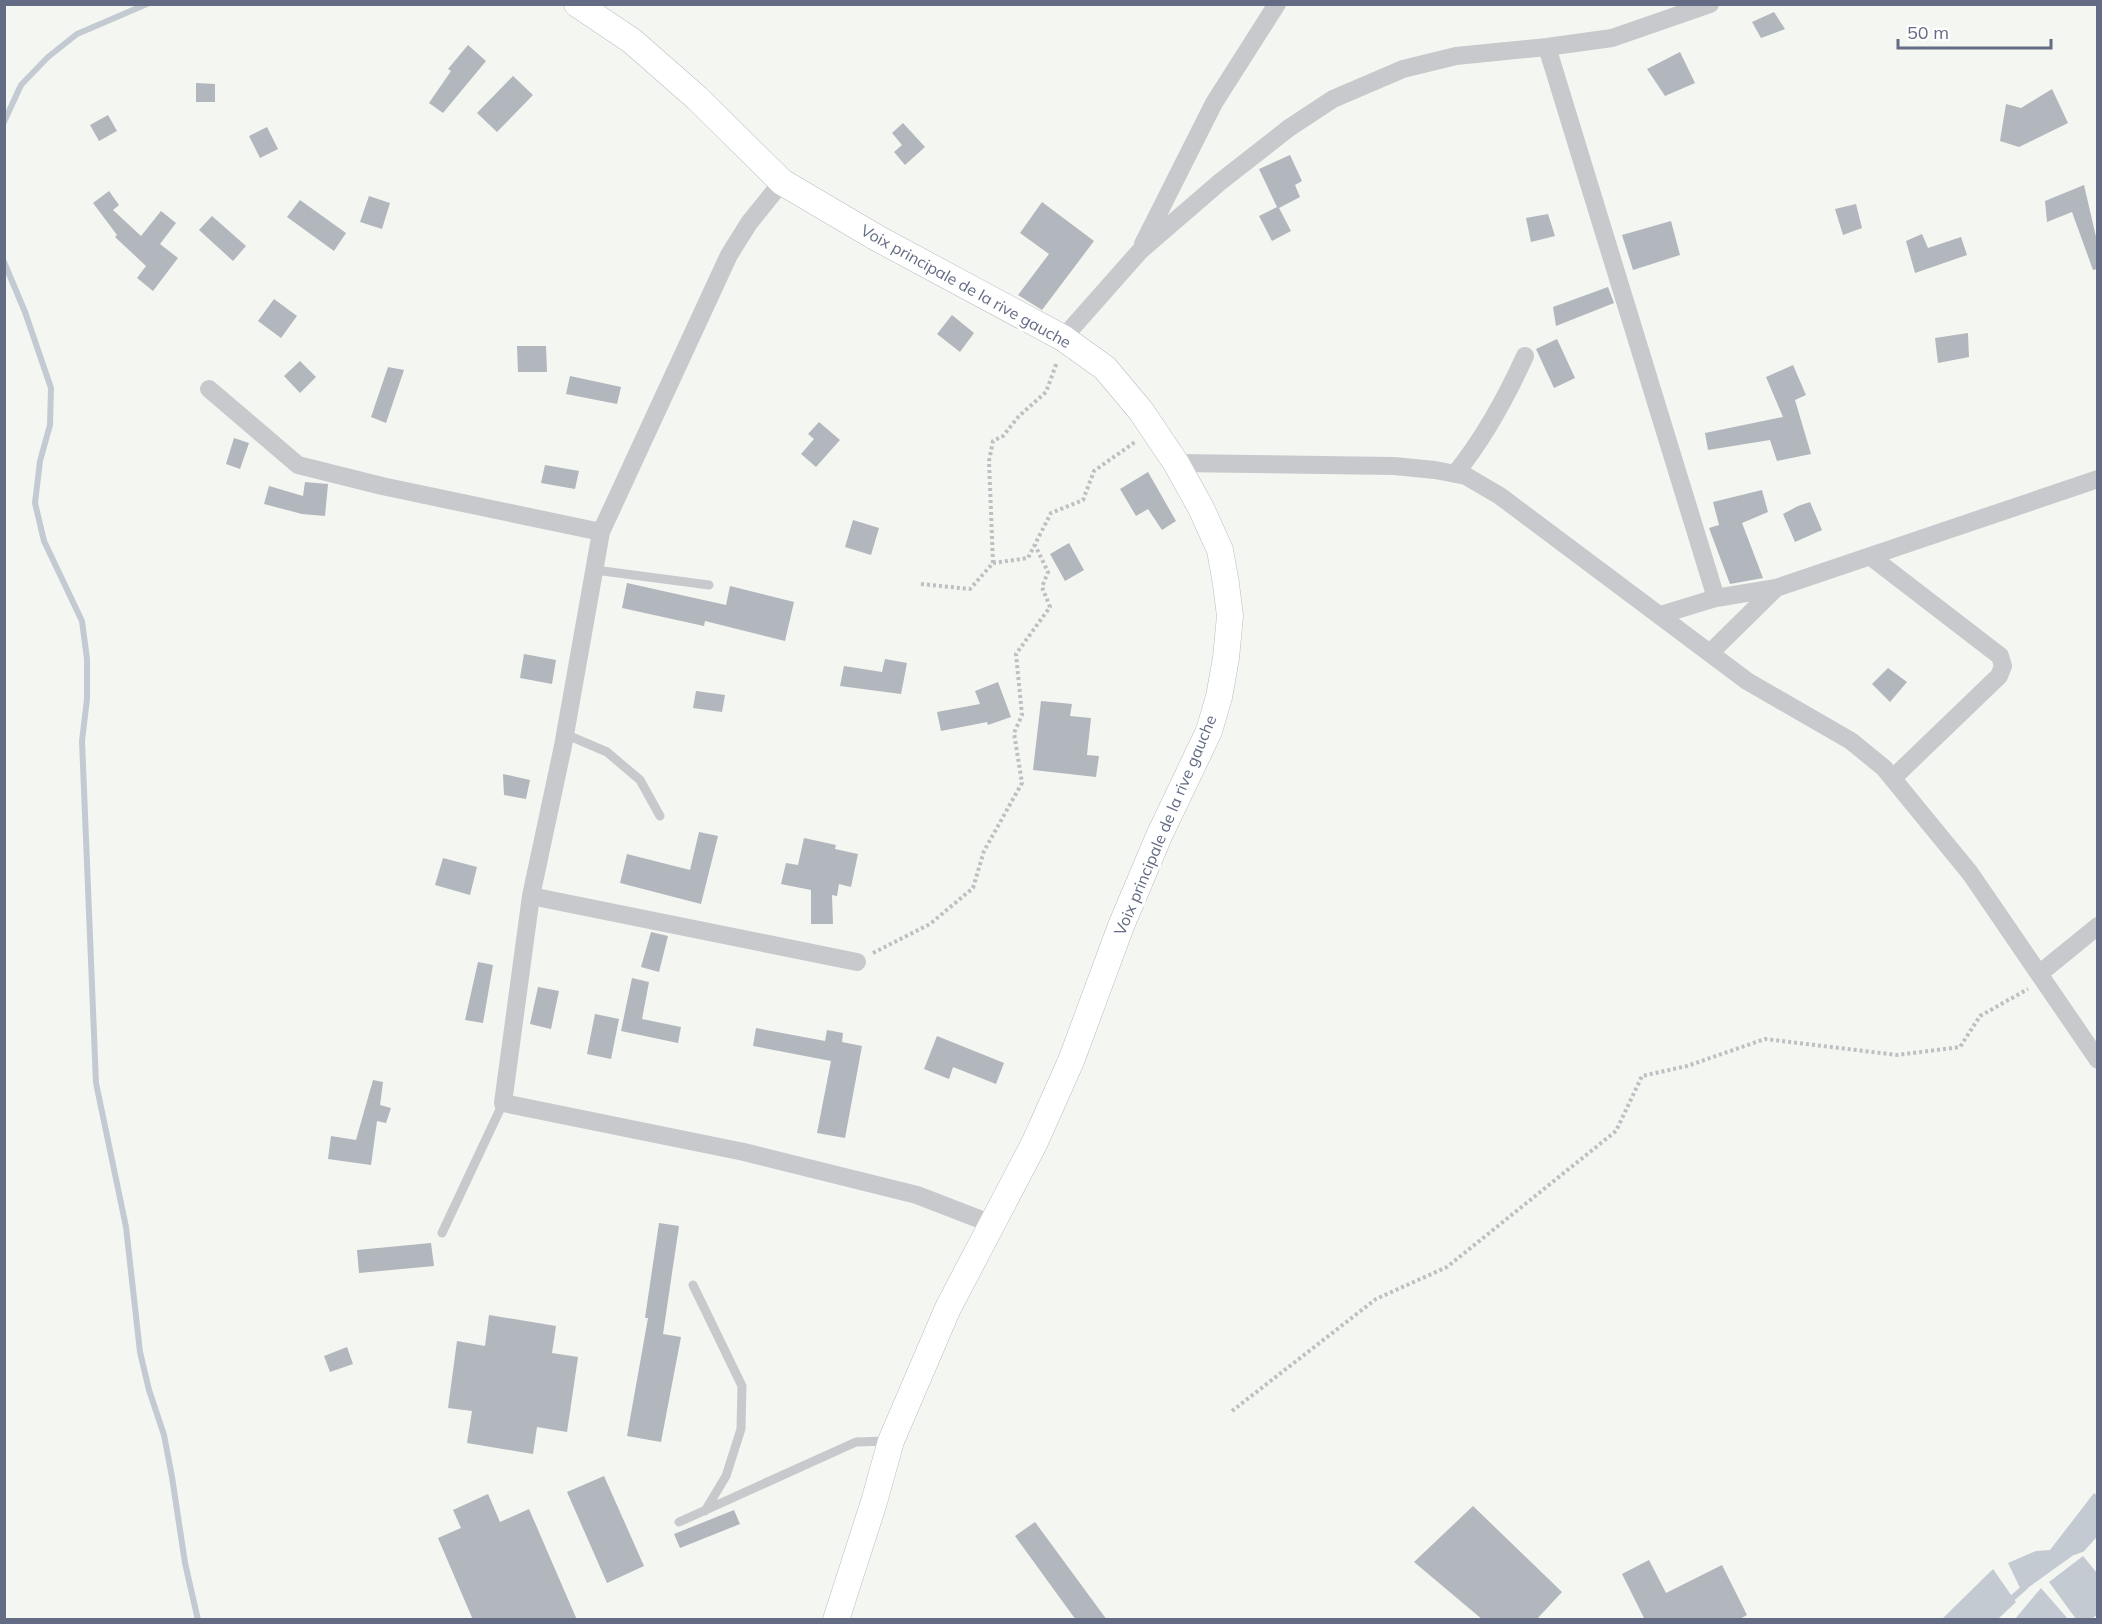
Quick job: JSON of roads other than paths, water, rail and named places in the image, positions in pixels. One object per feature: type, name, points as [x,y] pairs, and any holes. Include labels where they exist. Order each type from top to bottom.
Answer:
[{"type":"street","name":"Voix principale de la rive gauche","points":[[576,4],[632,41],[697,98],[782,182],[877,238],[1063,338],[1104,368],[1141,411],[1176,463],[1201,508],[1220,550],[1224,573],[1230,616],[1226,658],[1219,697],[1209,730],[1159,836],[1121,926],[1071,1061],[1034,1144],[948,1308],[891,1441],[836,1620]]},
{"type":"street","points":[[1140,251],[1214,103],[1277,4]]},
{"type":"street","points":[[1063,338],[1140,251],[1220,182],[1280,135],[1334,99],[1403,69],[1456,56],[1612,38],[1710,4]]},
{"type":"street","points":[[1547,47],[1716,598]]},
{"type":"street","points":[[782,182],[749,223],[729,255],[602,532],[565,734],[531,896],[503,1103],[744,1152],[825,1172],[917,1195],[992,1224]]},
{"type":"street","points":[[1455,474],[1473,451],[1498,411],[1525,356]]},
{"type":"street","points":[[209,388],[298,465],[382,486],[602,532]]},
{"type":"street","points":[[1176,463],[1394,466],[1466,476],[1500,496],[1748,681],[1851,741],[1884,768],[1970,873],[2097,1060]]},
{"type":"street","points":[[1660,615],[1716,598],[1776,588],[2097,479]]},
{"type":"street","points":[[1870,556],[2000,656],[2003,666],[2000,676],[1893,778]]},
{"type":"street","points":[[1710,653],[1776,588]]},
{"type":"street","points":[[531,896],[856,962]]},
{"type":"street","points":[[2039,974],[2097,926]]},
{"type":"lane","points":[[595,570],[709,585]]},
{"type":"lane","points":[[565,734],[607,752],[640,780],[660,816]]},
{"type":"lane","points":[[441,1233],[503,1103]]},
{"type":"lane","points":[[693,1285],[742,1386],[741,1429],[726,1476],[705,1511]]},
{"type":"lane","points":[[679,1522],[856,1442],[891,1441]]},
{"type":"waterway","points":[[4,122],[21,85],[48,57],[77,34],[147,4]]},
{"type":"waterway","points":[[4,262],[25,312],[51,388],[50,425],[40,461],[35,503],[44,541],[82,621],[87,659],[87,699],[82,741],[96,1083],[126,1227],[140,1352],[149,1390],[164,1435],[185,1563],[198,1620]]},
{"type":"waterway","points":[[2074,1552],[2082,1549],[2098,1531]]},
{"type":"waterway","points":[[2008,1602],[2025,1587]]}]
